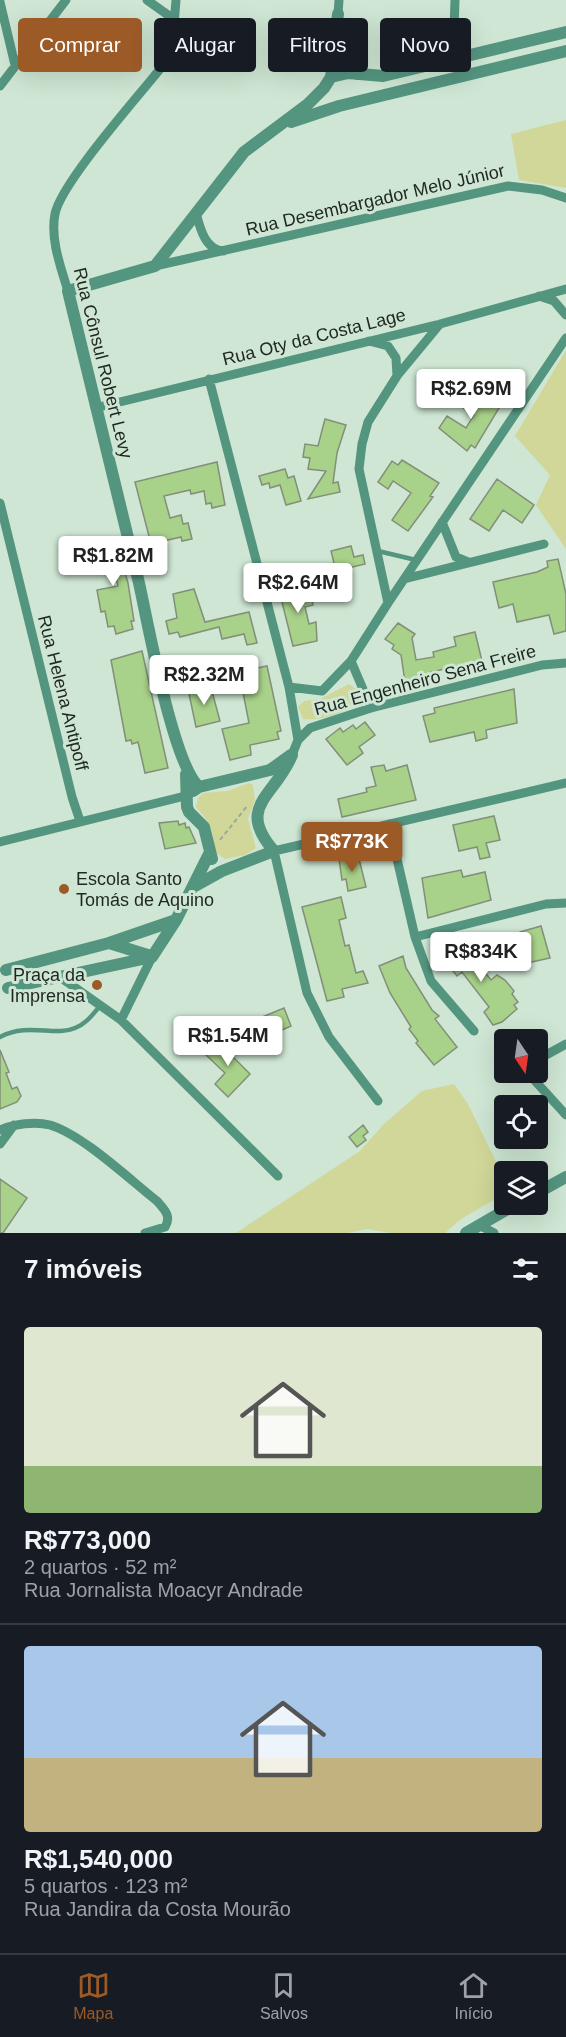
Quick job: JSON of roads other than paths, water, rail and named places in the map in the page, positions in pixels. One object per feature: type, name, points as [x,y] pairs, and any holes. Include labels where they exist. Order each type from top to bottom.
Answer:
[{"type":"street","points":[[0,86],[66,0]]},
{"type":"street","points":[[147,0],[172,18]]},
{"type":"street","name":"Rua Cônsul Robert Levy","points":[[175,18],[176,0]]},
{"type":"street","points":[[339,0],[327,82],[339,106]]},
{"type":"street","points":[[454,18],[455,0]]},
{"type":"street","points":[[0,2],[15,65]]},
{"type":"street","points":[[338,14],[342,45],[357,74]]},
{"type":"street","points":[[471,56],[566,32]]},
{"type":"street","points":[[276,127],[339,106],[566,51]]},
{"type":"street","name":"Rua Cônsul Robert Levy","points":[[158,72],[74,177],[57,205],[55,235],[159,677],[185,764],[193,781],[199,787]]},
{"type":"street","points":[[155,266],[244,152],[308,104],[327,82],[344,73],[377,77],[399,72]]},
{"type":"street","name":"Rua Desembargador Melo Júnior","points":[[68,291],[155,266],[226,252],[508,186],[542,190],[566,198]]},
{"type":"street","name":"Rua Desembargador Melo Júnior","points":[[196,213],[201,231],[208,243],[218,251],[226,252]]},
{"type":"street","name":"Rua Oty da Costa Lage","points":[[95,408],[440,324],[566,289]]},
{"type":"street","points":[[539,296],[554,301],[566,315]]},
{"type":"street","points":[[387,603],[378,550],[364,499],[360,460],[368,423],[397,376],[440,324]]},
{"type":"street","points":[[289,687],[322,691],[351,661],[387,603],[566,338]]},
{"type":"street","points":[[368,341],[388,346],[396,358],[397,376]]},
{"type":"street","points":[[208,379],[289,687],[298,740],[292,755],[264,794],[256,812],[256,821],[264,839],[274,851],[307,993],[329,1037],[378,1101]]},
{"type":"street","name":"Rua Helena Antipoff","points":[[0,503],[72,797],[80,821]]},
{"type":"street","points":[[442,522],[456,556],[468,562]]},
{"type":"street","points":[[404,579],[544,544]]},
{"type":"street","points":[[351,661],[371,708]]},
{"type":"street","name":"Rua Engenheiro Sena Freire","points":[[298,740],[310,728],[371,708],[542,665],[566,663]]},
{"type":"street","points":[[0,842],[189,795],[199,787],[270,770],[292,755]]},
{"type":"street","name":"Rua Cônsul Robert Levy","points":[[185,764],[189,795]]},
{"type":"street","points":[[252,775],[264,794]]},
{"type":"street","points":[[194,886],[222,871],[274,851],[566,783]]},
{"type":"street","points":[[189,795],[189,812],[204,827],[210,852],[222,871]]},
{"type":"street","points":[[389,824],[415,937],[431,981],[474,1031]]},
{"type":"street","points":[[258,858],[264,839]]},
{"type":"street","points":[[121,1020],[152,957],[176,920],[210,852]]},
{"type":"street","points":[[415,937],[546,904],[566,903]]},
{"type":"street","points":[[4,992],[10,979],[3,967],[109,943],[176,920]]},
{"type":"street","points":[[109,943],[152,957]]},
{"type":"street","points":[[4,992],[152,957]]},
{"type":"street","points":[[60,977],[121,1020],[278,1176]]},
{"type":"street","points":[[548,1054],[566,1044]]},
{"type":"street","points":[[536,1083],[566,1115]]},
{"type":"street","points":[[0,1130],[14,1125],[49,1125],[75,1137],[157,1201],[165,1210],[168,1222],[165,1227],[145,1233]]},
{"type":"street","points":[[0,1144],[14,1125]]},
{"type":"street","points":[[548,1187],[566,1177]]},
{"type":"street","points":[[466,1233],[497,1215]]},
{"type":"street","points":[[479,1225],[494,1233]]},
{"type":"lane","points":[[378,550],[416,560]]},
{"type":"lane","points":[[0,1037],[32,1028],[68,1031],[84,1023],[100,1006]]},
{"type":"place","name":"Escola Santo Tomás de Aquino","points":[[64,889]]},
{"type":"place","name":"Praça da Imprensa","points":[[97,985]]}]
